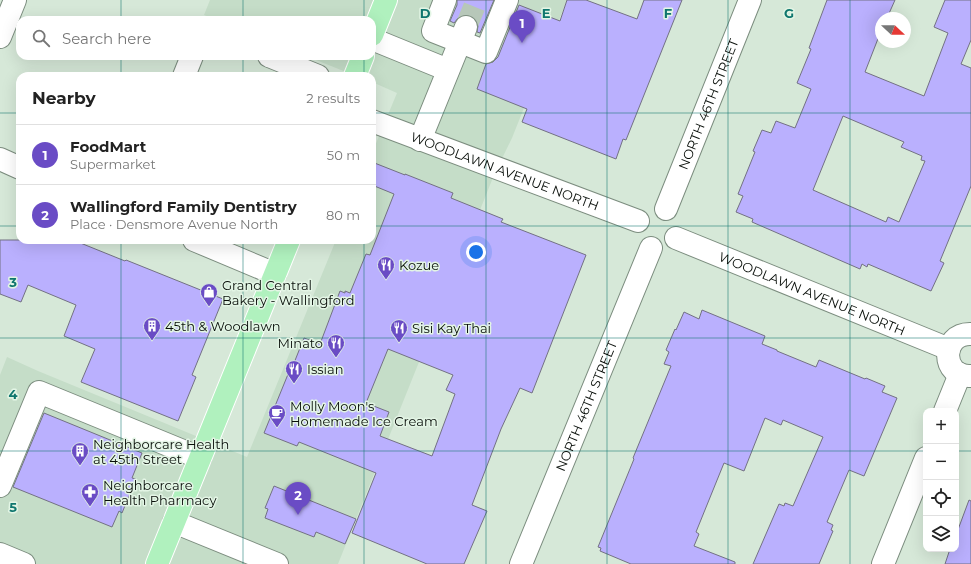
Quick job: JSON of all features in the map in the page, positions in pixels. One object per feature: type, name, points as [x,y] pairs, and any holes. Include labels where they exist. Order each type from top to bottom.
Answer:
[{"type":"main road","points":[[376,25],[386,0]]},
{"type":"main road","points":[[357,72],[361,60]]},
{"type":"main road","points":[[157,564],[286,244]]},
{"type":"street","points":[[0,37],[15,0]]},
{"type":"street","points":[[445,0],[433,31],[463,34],[486,52],[507,0]]},
{"type":"street","name":"NORTH 46TH STREET","points":[[666,209],[750,0]]},
{"type":"street","points":[[420,140],[463,34]]},
{"type":"street","points":[[376,41],[448,70]]},
{"type":"street","points":[[186,72],[190,60]]},
{"type":"street","points":[[279,60],[308,72]]},
{"type":"street","name":"WOODLAWN AVENUE NORTH","points":[[376,123],[638,221]]},
{"type":"street","points":[[0,159],[16,166]]},
{"type":"street","points":[[656,206],[666,209],[674,214],[677,220],[679,227],[678,234],[669,246],[662,249],[651,248],[642,243],[638,236],[636,230],[639,217],[649,208],[656,206]]},
{"type":"street","name":"WOODLAWN AVENUE NORTH","points":[[676,238],[949,349]]},
{"type":"street","points":[[204,244],[275,274]]},
{"type":"street","name":"NORTH 46TH STREET","points":[[521,564],[651,248]]},
{"type":"street","points":[[947,408],[965,375],[954,370],[950,364],[948,357],[950,344],[960,335],[971,334]]},
{"type":"street","points":[[0,486],[39,392],[200,458]]},
{"type":"street","points":[[883,564],[923,465]]},
{"type":"street","points":[[174,522],[277,564]]},
{"type":"street","points":[[0,554],[24,564]]},
{"type":"shaded area","points":[[210,0],[567,0],[512,138],[494,175],[338,564],[0,564],[0,375],[7,357],[247,457],[334,244],[376,244],[376,143],[397,93],[376,84],[376,72],[346,72],[316,60],[376,60],[376,16],[204,15]]},
{"type":"building","points":[[457,0],[494,0],[480,33],[477,32],[478,26],[476,20],[470,15],[459,17],[454,23],[450,21],[457,5]]},
{"type":"building","points":[[567,0],[586,0],[637,19],[644,0],[682,0],[626,140],[623,139],[616,159],[522,122],[527,109],[477,89],[486,64],[493,62],[498,57],[519,5],[560,21]]},
{"type":"building","points":[[827,0],[895,0],[890,12],[875,12],[875,46],[865,72],[924,96],[948,33],[934,27],[945,0],[971,0],[971,40],[961,64],[971,68],[971,186],[940,261],[944,263],[931,291],[868,264],[867,267],[862,264],[860,269],[752,222],[753,219],[736,212],[743,196],[738,194],[762,130],[771,133],[776,121],[795,128],[811,89],[797,83],[811,49],[809,48]],"holes":[[[843,116],[904,142],[901,147],[922,156],[921,160],[925,161],[899,222],[888,217],[886,222],[813,190]]]},
{"type":"building","points":[[376,164],[453,193],[451,198],[503,219],[501,222],[586,255],[532,393],[520,388],[501,429],[472,505],[487,511],[464,564],[427,564],[352,533],[376,473],[299,442],[297,446],[264,433],[304,338],[320,344],[340,291],[350,293],[366,254],[370,255],[374,244],[376,244],[376,240],[394,194],[376,187]],"holes":[[[388,349],[453,375],[446,390],[455,394],[432,456],[380,436],[389,412],[366,403]]]},
{"type":"building","name":"45th & Woodlawn","points":[[0,240],[16,240],[16,244],[83,244],[223,299],[192,375],[196,377],[178,421],[81,382],[95,349],[64,336],[76,305],[28,285],[21,302],[0,294]]},
{"type":"building","points":[[702,310],[765,336],[762,344],[777,351],[816,367],[819,360],[865,379],[866,378],[885,386],[882,392],[897,398],[864,476],[849,470],[827,522],[833,525],[831,530],[833,531],[819,564],[753,564],[779,504],[784,506],[785,503],[793,506],[823,437],[783,420],[781,425],[765,418],[744,471],[724,463],[696,532],[699,534],[694,546],[735,562],[735,564],[631,564],[600,551],[601,548],[598,547],[671,366],[664,364],[669,352],[666,350],[675,329],[676,330],[684,312],[699,319]]},
{"type":"building","name":"Neighborcare Health at 45th Street","points":[[44,413],[142,453],[132,478],[136,479],[122,513],[119,511],[112,527],[13,487]]},
{"type":"building","points":[[274,486],[356,519],[345,544],[316,532],[314,537],[265,518],[268,509],[265,508]]},
{"type":"building","points":[[969,500],[971,501],[971,564],[945,564],[949,552],[959,552],[959,527]]},
{"type":"tunnel","points":[[466,27],[477,0]]},
{"type":"place","name":"FoodMart","points":[[522,43]]},
{"type":"place","name":"Kozue","points":[[386,280]]},
{"type":"place","name":"Grand Central Bakery - Wallingford","points":[[209,307]]},
{"type":"place","name":"45th & Woodlawn","points":[[152,341]]},
{"type":"place","name":"Sisi Kay Thai","points":[[399,343]]},
{"type":"place","name":"Minato","points":[[336,358]]},
{"type":"place","name":"Issian","points":[[294,384]]},
{"type":"place","name":"Molly Moon's Homemade Ice Cream","points":[[277,428]]},
{"type":"place","name":"Neighborcare Health at 45th Street","points":[[80,466]]},
{"type":"place","name":"Neighborcare Health Pharmacy","points":[[90,507]]},
{"type":"place","name":"Wallingford Family Dentistry","points":[[298,515]]}]
